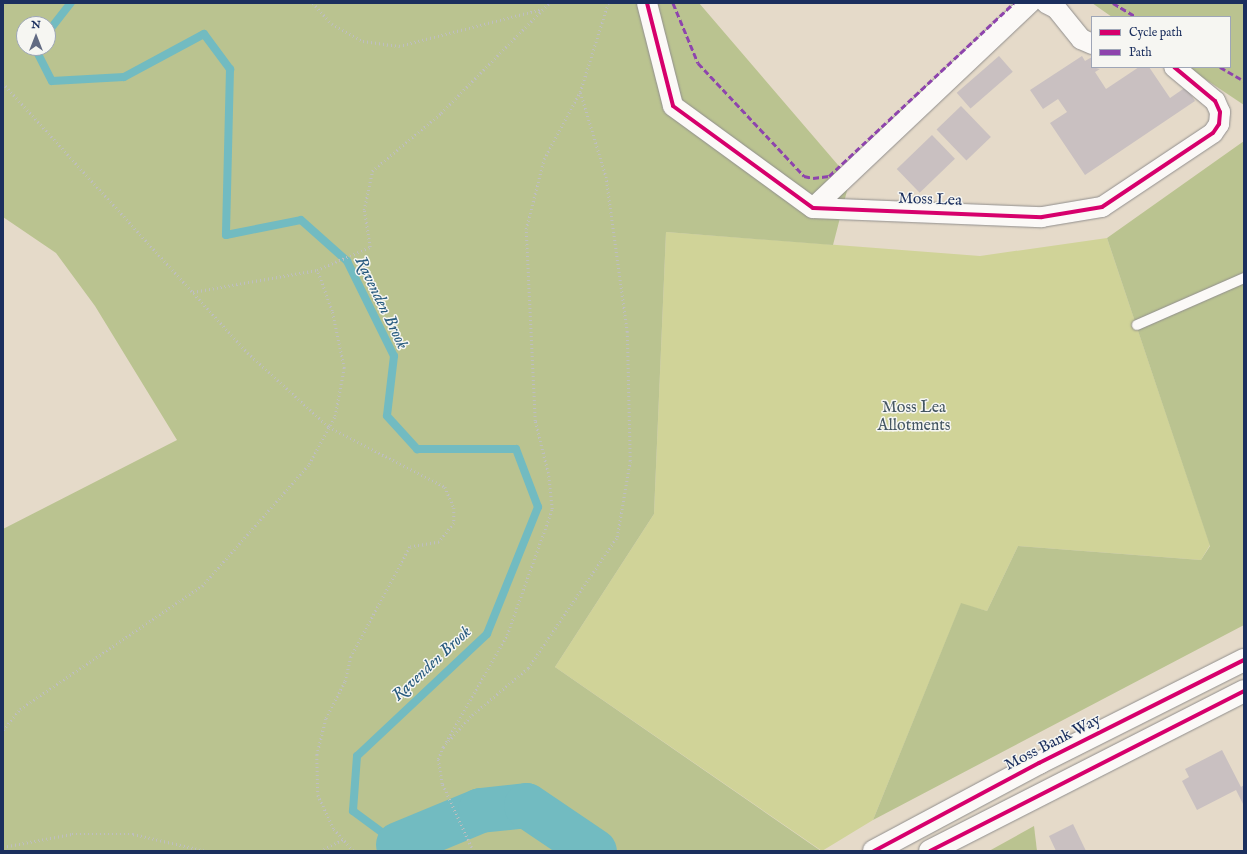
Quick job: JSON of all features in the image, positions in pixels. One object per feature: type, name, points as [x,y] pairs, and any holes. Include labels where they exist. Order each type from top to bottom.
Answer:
[{"type":"highway","name":"Moss Bank Way","points":[[874,851],[1039,763],[1244,660]]},
{"type":"highway","points":[[930,851],[1244,691]]},
{"type":"street","points":[[647,3],[673,106],[813,208],[1030,3]]},
{"type":"street","points":[[1046,3],[1056,8],[1081,39],[1091,44]]},
{"type":"street","name":"Moss Lea","points":[[813,208],[1042,217],[1102,207],[1213,133],[1219,124],[1220,112],[1215,101],[1175,68]]},
{"type":"lane","points":[[1137,325],[1244,278]]},
{"type":"path","points":[[313,3],[332,24],[363,40],[399,46],[543,9]]},
{"type":"path","points":[[193,293],[317,270],[370,247],[364,210],[372,171],[441,113],[549,3]]},
{"type":"path","points":[[473,851],[442,784],[438,759],[506,635],[552,509],[548,473],[535,421],[526,229],[544,159],[580,92],[608,3]]},
{"type":"path","points":[[3,83],[248,354],[329,427],[445,487],[454,508],[454,523],[439,542],[410,547],[351,657],[345,682],[326,719],[317,756],[318,794],[334,829],[354,851]]},
{"type":"path","points":[[443,748],[472,715],[528,668],[618,538],[630,461],[628,332],[606,178],[580,92]]},
{"type":"path","points":[[3,730],[20,709],[202,586],[309,464],[329,427],[344,368],[332,312],[317,270]]},
{"type":"path","points":[[3,847],[72,834],[133,834],[206,851]]},
{"type":"path","points":[[320,851],[344,840]]},
{"type":"green space","points":[[3,3],[699,3],[850,179],[833,245],[666,232],[654,514],[555,667],[821,851],[3,851],[3,529],[177,440],[95,306],[56,253],[3,217]]},
{"type":"green space","points":[[1092,3],[1244,3],[1244,105],[1188,68],[1231,68],[1231,16],[1111,16]]},
{"type":"green space","points":[[1244,141],[1244,625],[873,820],[961,603],[987,611],[1018,546],[1201,560],[1210,546],[1107,238]]},
{"type":"green space","name":"Moss Lea Allotments","points":[[666,232],[980,256],[1107,238],[1210,545],[1201,560],[1018,546],[987,611],[961,604],[873,820],[822,851],[555,667],[654,514]]},
{"type":"green space","points":[[1034,826],[1037,851],[989,851]]},
{"type":"building","points":[[999,56],[1013,72],[971,109],[957,93]]},
{"type":"building","points":[[1082,56],[1085,61],[1091,58],[1091,68],[1100,69],[1095,72],[1106,89],[1138,68],[1150,68],[1170,98],[1186,87],[1195,101],[1085,175],[1050,123],[1067,112],[1058,99],[1043,109],[1030,90]]},
{"type":"building","points":[[961,106],[991,137],[966,161],[937,130]]},
{"type":"building","points":[[932,135],[955,159],[920,193],[897,169]]},
{"type":"building","points":[[1222,750],[1241,787],[1244,785],[1244,806],[1236,790],[1197,810],[1182,781],[1189,777],[1185,769]]},
{"type":"building","points":[[1073,824],[1086,851],[1056,851],[1049,836]]},
{"type":"waterway","name":"Ravenden Brook","points":[[56,22],[71,3]]},
{"type":"waterway","name":"Ravenden Brook","points":[[39,56],[52,81],[124,77],[204,34],[230,69],[226,235],[301,220],[347,261],[394,356],[387,416],[417,449],[516,449],[538,507],[487,634],[357,756],[353,811],[398,844],[390,851]]},
{"type":"waterway","points":[[398,844],[480,810],[526,805],[594,851]]},
{"type":"marked path","points":[[673,3],[698,63],[804,176],[813,178],[829,176],[1014,3]]},
{"type":"marked path","points":[[1113,3],[1134,16]]},
{"type":"marked path","points":[[1222,68],[1244,81]]},
{"type":"cycle path","points":[[647,3],[673,106],[813,208],[1042,217],[1102,207],[1213,133],[1219,124],[1220,112],[1215,101],[1175,68]]},
{"type":"cycle path","points":[[874,851],[1039,763],[1244,660]]},
{"type":"cycle path","points":[[930,851],[1244,691]]}]
